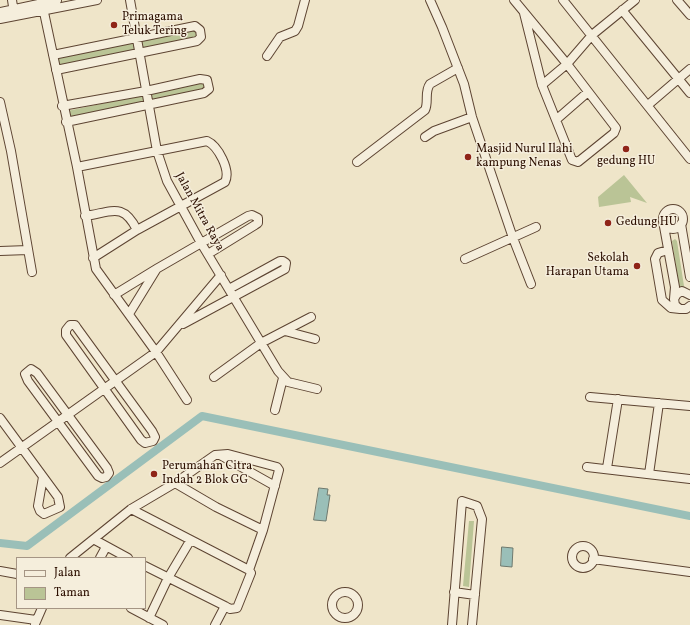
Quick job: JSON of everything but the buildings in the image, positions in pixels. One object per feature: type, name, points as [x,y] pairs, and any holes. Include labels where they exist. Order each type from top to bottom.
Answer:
[{"type":"street","points":[[12,0],[14,13]]},
{"type":"street","points":[[42,7],[57,0]]},
{"type":"street","points":[[0,19],[24,7],[42,7],[97,0]]},
{"type":"street","name":"Jalan Mitra Raya","points":[[130,0],[157,151],[167,181],[233,298],[283,378]]},
{"type":"street","points":[[267,56],[280,37],[295,31],[298,26],[305,0]]},
{"type":"street","points":[[430,0],[458,68],[472,117],[513,238],[531,284]]},
{"type":"street","points":[[514,0],[567,64],[614,126],[616,131],[581,160],[575,162],[572,160],[542,85],[524,13]]},
{"type":"street","points":[[564,0],[690,159]]},
{"type":"street","points":[[542,85],[567,64],[592,35],[635,0]]},
{"type":"street","points":[[677,0],[690,15]]},
{"type":"street","points":[[42,7],[53,55],[62,106],[77,167],[96,269],[156,352],[187,400]]},
{"type":"street","points":[[622,10],[690,93]]},
{"type":"street","points":[[0,12],[14,13]]},
{"type":"street","points":[[53,55],[195,26],[200,30],[201,37],[197,41],[56,70]]},
{"type":"street","points":[[357,162],[425,110],[427,106],[427,88],[430,84],[458,68]]},
{"type":"street","points":[[648,105],[690,69]]},
{"type":"street","points":[[62,106],[146,91],[204,78],[209,85],[209,89],[204,93],[66,122]]},
{"type":"street","points":[[557,120],[588,92]]},
{"type":"street","points":[[0,102],[3,129],[32,272]]},
{"type":"street","points":[[425,137],[434,131],[472,117]]},
{"type":"street","points":[[77,167],[207,140],[211,143],[224,164],[227,172],[225,182],[137,230],[93,258]]},
{"type":"street","points":[[687,307],[675,305],[674,299],[674,287],[664,221],[665,212],[674,209],[682,214],[681,224],[690,277]]},
{"type":"street","points":[[86,216],[119,211],[126,213],[131,217],[137,230]]},
{"type":"street","points":[[114,295],[248,216],[252,215],[258,218],[258,223],[208,254]]},
{"type":"street","points":[[664,221],[667,226],[673,229],[681,224]]},
{"type":"street","points":[[465,259],[536,227]]},
{"type":"street","points":[[0,251],[28,250]]},
{"type":"street","points":[[668,250],[658,253],[655,260],[662,300],[671,308],[687,307]]},
{"type":"street","points":[[178,327],[285,269],[286,263],[280,261],[229,289]]},
{"type":"street","points":[[129,314],[158,268]]},
{"type":"street","points":[[0,463],[117,382],[156,352],[221,275]]},
{"type":"street","points":[[674,299],[676,294],[688,292]]},
{"type":"street","points":[[214,377],[261,343],[311,317]]},
{"type":"street","points":[[70,325],[75,325],[117,382],[152,431],[155,437],[153,441],[145,443],[141,440],[106,389],[66,335],[66,330],[70,325]]},
{"type":"street","points":[[285,331],[315,339]]},
{"type":"street","points":[[34,370],[108,468],[109,473],[106,477],[102,478],[98,476],[59,422],[26,377],[25,374],[28,371],[34,370]]},
{"type":"street","points":[[276,410],[283,378],[293,384],[317,389]]},
{"type":"street","points":[[590,397],[690,406]]},
{"type":"street","points":[[607,468],[618,399]]},
{"type":"street","points":[[649,474],[659,403]]},
{"type":"street","points":[[0,418],[43,477]]},
{"type":"street","points":[[220,454],[275,486]]},
{"type":"street","points":[[71,557],[95,540],[131,509],[175,483],[209,459],[220,454],[228,454],[277,467],[279,470],[263,530],[249,570],[250,573],[237,608],[230,609],[146,567]]},
{"type":"street","points":[[587,467],[690,478]]},
{"type":"street","points":[[175,483],[216,507],[263,530]]},
{"type":"street","points":[[452,625],[462,501],[477,506],[482,519],[472,625]]},
{"type":"street","points":[[131,509],[190,541],[249,570]]},
{"type":"street","points":[[95,540],[126,557]]},
{"type":"street","points":[[149,618],[168,578],[190,541]]},
{"type":"street","points":[[101,557],[106,547]]},
{"type":"street","points":[[593,559],[690,572]]},
{"type":"street","points":[[0,571],[16,574]]},
{"type":"street","points":[[454,592],[475,595]]},
{"type":"street","points":[[215,625],[225,606]]},
{"type":"street","points":[[0,615],[35,622],[42,609]]},
{"type":"street","points":[[133,609],[163,625]]},
{"type":"green space","points":[[195,28],[197,38],[142,49],[140,40]]},
{"type":"green space","points":[[133,41],[136,51],[57,69],[54,58]]},
{"type":"green space","points":[[203,81],[205,89],[152,101],[150,92]]},
{"type":"green space","points":[[143,95],[145,103],[69,119],[67,111]]},
{"type":"green space","points":[[624,175],[647,203],[630,197],[631,202],[599,207],[598,197]]},
{"type":"green space","points":[[675,239],[677,241],[684,286],[683,288],[679,287],[672,241]]},
{"type":"green space","points":[[469,521],[474,521],[469,587],[463,586]]},
{"type":"water","points":[[319,488],[328,489],[327,495],[330,495],[326,521],[314,520]]},
{"type":"water","points":[[502,547],[513,548],[512,567],[501,566]]},
{"type":"waterway","points":[[0,543],[27,546],[202,416],[690,516]]},
{"type":"place","name":"Primagama Teluk Tering","points":[[114,25]]},
{"type":"place","name":"gedung HU","points":[[626,149]]},
{"type":"place","name":"Masjid Nurul Ilahi kampung Nenas","points":[[468,157]]},
{"type":"place","name":"Gedung HU","points":[[608,223]]},
{"type":"place","name":"Sekolah Harapan Utama","points":[[637,266]]},
{"type":"place","name":"Perumahan Citra Indah 2 Blok GG","points":[[154,474]]}]
